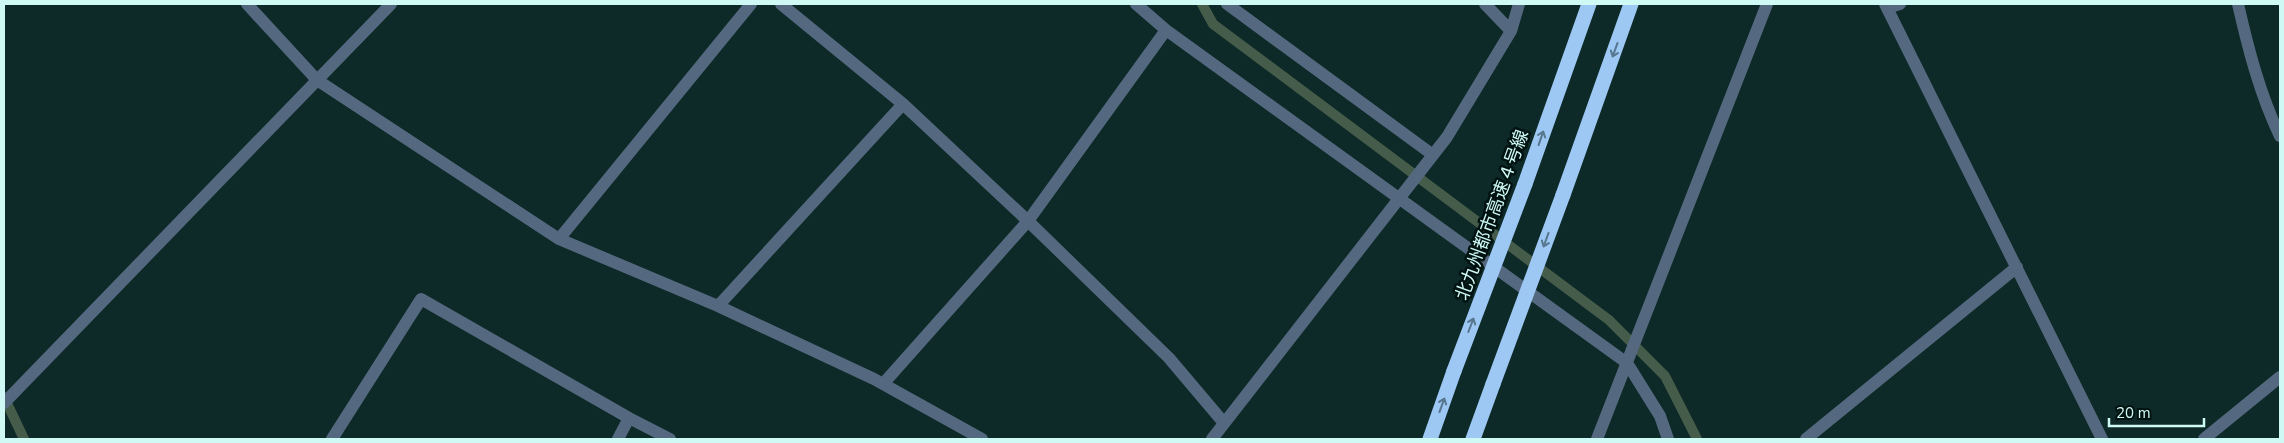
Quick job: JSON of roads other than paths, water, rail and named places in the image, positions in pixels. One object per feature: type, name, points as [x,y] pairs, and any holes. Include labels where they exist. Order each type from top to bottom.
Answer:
[{"type":"highway","name":"北九州都市高速４号線","points":[[1430,439],[1525,184],[1589,4]]},
{"type":"highway","points":[[1472,439],[1563,195],[1631,4]]},
{"type":"street","points":[[247,4],[317,80],[559,240],[718,306],[883,384],[982,439]]},
{"type":"street","points":[[4,403],[390,4]]},
{"type":"street","points":[[559,240],[751,4]]},
{"type":"street","points":[[781,4],[903,104],[1028,221],[1169,358],[1224,423]]},
{"type":"street","points":[[1136,4],[1166,30],[1627,363],[1660,416],[1668,439]]},
{"type":"street","points":[[1227,4],[1433,154]]},
{"type":"street","points":[[1485,4],[1511,31]]},
{"type":"street","points":[[1212,439],[1446,137],[1511,31],[1519,4]]},
{"type":"street","points":[[1597,439],[1767,4]]},
{"type":"street","points":[[1900,4],[1886,6],[2102,439]]},
{"type":"street","points":[[2238,4],[2248,45],[2280,136]]},
{"type":"street","points":[[883,384],[1028,221],[1166,30]]},
{"type":"street","points":[[718,306],[903,104]]},
{"type":"street","points":[[1806,439],[2017,268]]},
{"type":"street","points":[[332,439],[421,299],[629,418],[670,439]]},
{"type":"street","points":[[2204,439],[2280,377]]},
{"type":"street","points":[[618,439],[629,418]]},
{"type":"waterway","points":[[1202,4],[1213,24],[1609,320],[1665,376],[1697,439]]},
{"type":"waterway","points":[[4,397],[24,439]]}]
